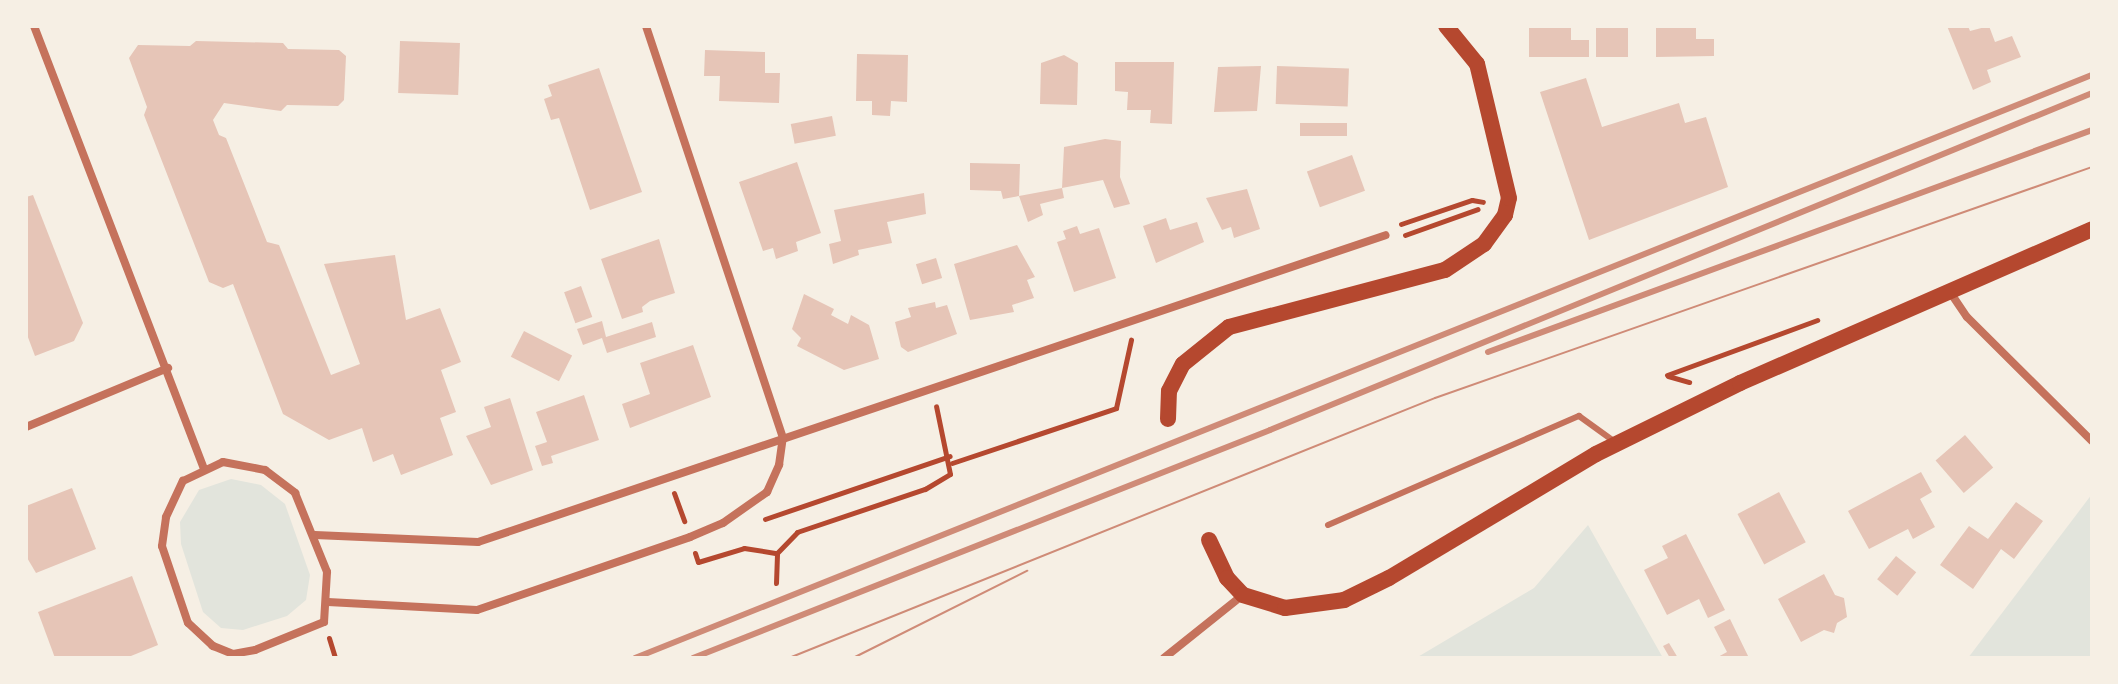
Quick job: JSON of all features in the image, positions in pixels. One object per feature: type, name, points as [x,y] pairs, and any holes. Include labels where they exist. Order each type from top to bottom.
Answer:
[{"type":"main road","points":[[1168,419],[1169,391],[1183,364],[1229,327],[1445,270],[1484,244],[1505,215],[1509,198],[1477,64],[1446,26]]},
{"type":"main road","points":[[1209,540],[1227,578],[1243,595],[1285,608],[1344,600],[1618,444],[1740,383],[2092,229]]},
{"type":"street","points":[[34,26],[204,468]]},
{"type":"street","points":[[328,602],[477,610],[690,537],[723,523],[767,492],[779,465],[783,438],[646,26]]},
{"type":"street","points":[[315,535],[478,542],[1136,316],[1386,235]]},
{"type":"street","points":[[1950,292],[1967,317],[2092,441]]},
{"type":"street","points":[[26,427],[168,368]]},
{"type":"street","points":[[223,462],[265,470],[295,493],[315,535],[327,572],[328,602],[324,622],[255,650],[233,654],[213,646],[188,623],[162,546],[166,517],[183,481],[204,468],[223,462]]},
{"type":"street","points":[[1164,658],[1243,595]]},
{"type":"street","points":[[209,658],[213,646]]},
{"type":"lane","points":[[1328,525],[1579,416],[1618,444]]},
{"type":"path","points":[[1472,200],[1483,202],[1478,209],[1410,233],[1386,235],[1393,227],[1472,200]]},
{"type":"path","points":[[750,525],[1116,408],[1136,316]]},
{"type":"path","points":[[1667,375],[1824,318]]},
{"type":"path","points":[[776,583],[777,553],[797,532],[925,489],[950,474],[951,460],[931,387]]},
{"type":"path","points":[[668,477],[690,537]]},
{"type":"path","points":[[717,557],[744,548],[777,553]]},
{"type":"shaded area","points":[[231,479],[261,485],[285,504],[310,575],[306,600],[287,616],[243,630],[221,628],[203,612],[181,544],[180,522],[199,490]]},
{"type":"shaded area","points":[[2092,494],[2092,658],[1968,658]]},
{"type":"shaded area","points":[[1588,525],[1663,658],[1416,658],[1534,588]]},
{"type":"building","points":[[1529,26],[1571,26],[1571,40],[1589,40],[1589,57],[1529,57]]},
{"type":"building","points":[[1596,26],[1628,26],[1628,57],[1596,57]]},
{"type":"building","points":[[1656,26],[1696,26],[1696,39],[1714,39],[1714,56],[1656,57]]},
{"type":"building","points":[[1947,26],[1968,26],[1970,31],[1989,26],[1995,42],[2012,36],[2021,57],[1987,70],[1991,82],[1973,90]]},
{"type":"building","points":[[196,41],[283,43],[288,49],[339,50],[346,56],[344,100],[338,106],[287,105],[281,111],[224,103],[213,120],[219,135],[226,138],[267,242],[279,245],[331,375],[360,364],[324,264],[395,255],[406,320],[440,308],[461,362],[441,370],[456,412],[440,418],[453,455],[401,475],[393,454],[373,462],[362,428],[329,440],[283,414],[233,284],[223,288],[209,282],[144,115],[147,107],[129,58],[138,45],[190,46]]},
{"type":"building","points":[[400,41],[460,43],[458,95],[398,93]]},
{"type":"building","points":[[705,50],[765,52],[765,73],[780,73],[779,103],[719,101],[720,76],[704,76]]},
{"type":"building","points":[[857,54],[908,55],[907,102],[891,101],[890,116],[872,115],[872,101],[856,101]]},
{"type":"building","points":[[1064,55],[1078,63],[1077,105],[1040,104],[1041,63]]},
{"type":"building","points":[[1115,62],[1174,62],[1172,124],[1150,123],[1151,110],[1127,110],[1128,92],[1115,91]]},
{"type":"building","points":[[1261,66],[1257,111],[1214,112],[1218,67]]},
{"type":"building","points":[[1277,66],[1349,69],[1348,106],[1276,104]]},
{"type":"building","points":[[599,68],[642,192],[590,210],[559,118],[551,120],[544,99],[552,96],[548,85]]},
{"type":"building","points":[[1586,78],[1602,127],[1679,103],[1685,123],[1706,117],[1728,187],[1589,240],[1540,92]]},
{"type":"building","points":[[832,116],[836,136],[795,144],[791,124]]},
{"type":"building","points":[[1300,123],[1347,123],[1347,136],[1300,136]]},
{"type":"building","points":[[1105,139],[1121,141],[1120,177],[1130,204],[1114,208],[1103,180],[1062,188],[1064,147]]},
{"type":"building","points":[[1352,155],[1365,191],[1320,207],[1307,171]]},
{"type":"building","points":[[797,162],[821,233],[796,242],[798,251],[776,259],[773,248],[763,251],[739,182]]},
{"type":"building","points":[[970,163],[1020,164],[1019,196],[1003,199],[1001,191],[970,190]]},
{"type":"building","points":[[1062,188],[1064,198],[1040,204],[1043,215],[1028,222],[1019,196]]},
{"type":"building","points":[[1247,189],[1260,229],[1234,238],[1231,227],[1222,230],[1206,198]]},
{"type":"building","points":[[924,193],[926,214],[887,222],[892,243],[858,250],[859,255],[833,264],[829,244],[841,241],[834,210]]},
{"type":"building","points":[[33,195],[83,323],[74,341],[35,356],[26,332],[26,197]]},
{"type":"building","points":[[1166,218],[1170,230],[1197,222],[1204,242],[1156,263],[1143,226]]},
{"type":"building","points":[[1077,226],[1080,234],[1099,228],[1116,278],[1074,292],[1057,242],[1066,239],[1063,231]]},
{"type":"building","points":[[659,239],[675,293],[650,301],[642,307],[643,312],[622,319],[601,259]]},
{"type":"building","points":[[1017,245],[1035,277],[1027,280],[1034,298],[1012,305],[1014,312],[970,320],[954,264]]},
{"type":"building","points":[[936,258],[942,278],[922,284],[916,264]]},
{"type":"building","points":[[581,286],[592,317],[575,323],[564,292]]},
{"type":"building","points":[[804,294],[834,309],[831,315],[848,324],[851,315],[869,325],[879,359],[844,370],[797,346],[801,338],[792,329]]},
{"type":"building","points":[[935,302],[936,308],[947,305],[957,334],[908,352],[901,347],[895,322],[911,317],[908,308]]},
{"type":"building","points":[[602,321],[606,337],[652,322],[656,337],[607,353],[602,338],[583,345],[577,329]]},
{"type":"building","points":[[524,331],[572,356],[559,381],[511,357]]},
{"type":"building","points":[[693,345],[711,397],[630,428],[622,404],[650,394],[640,363]]},
{"type":"building","points":[[584,395],[599,440],[551,456],[553,463],[542,466],[535,446],[547,442],[536,412]]},
{"type":"building","points":[[510,398],[533,470],[491,485],[466,436],[491,427],[484,407]]},
{"type":"building","points":[[1965,435],[1993,467],[1964,493],[1936,461]]},
{"type":"building","points":[[1921,472],[1932,492],[1920,499],[1935,527],[1913,539],[1908,529],[1869,549],[1848,511]]},
{"type":"building","points":[[72,488],[96,549],[36,573],[26,556],[26,506]]},
{"type":"building","points":[[1779,492],[1806,542],[1764,564],[1738,514]]},
{"type":"building","points":[[2016,502],[2043,521],[2014,559],[2001,549],[1973,589],[1940,565],[1969,526],[1988,539]]},
{"type":"building","points":[[1686,534],[1725,610],[1708,618],[1699,599],[1667,615],[1644,570],[1668,558],[1662,546]]},
{"type":"building","points":[[1896,556],[1916,572],[1897,596],[1877,579]]},
{"type":"building","points":[[1824,574],[1835,595],[1844,598],[1847,617],[1837,623],[1834,633],[1824,630],[1801,642],[1778,599]]},
{"type":"building","points":[[132,576],[158,645],[126,658],[55,658],[38,612]]},
{"type":"building","points":[[1730,619],[1749,658],[1716,658],[1727,652],[1714,627]]},
{"type":"building","points":[[1669,643],[1678,658],[1670,658],[1663,646]]},
{"type":"tram line","points":[[789,658],[1435,398],[2092,167]]},
{"type":"tram line","points":[[853,658],[1027,571]]},
{"type":"railway","points":[[635,658],[2092,75]]},
{"type":"railway","points":[[693,658],[1270,430],[2092,93]]},
{"type":"railway","points":[[1488,352],[2092,130]]}]
